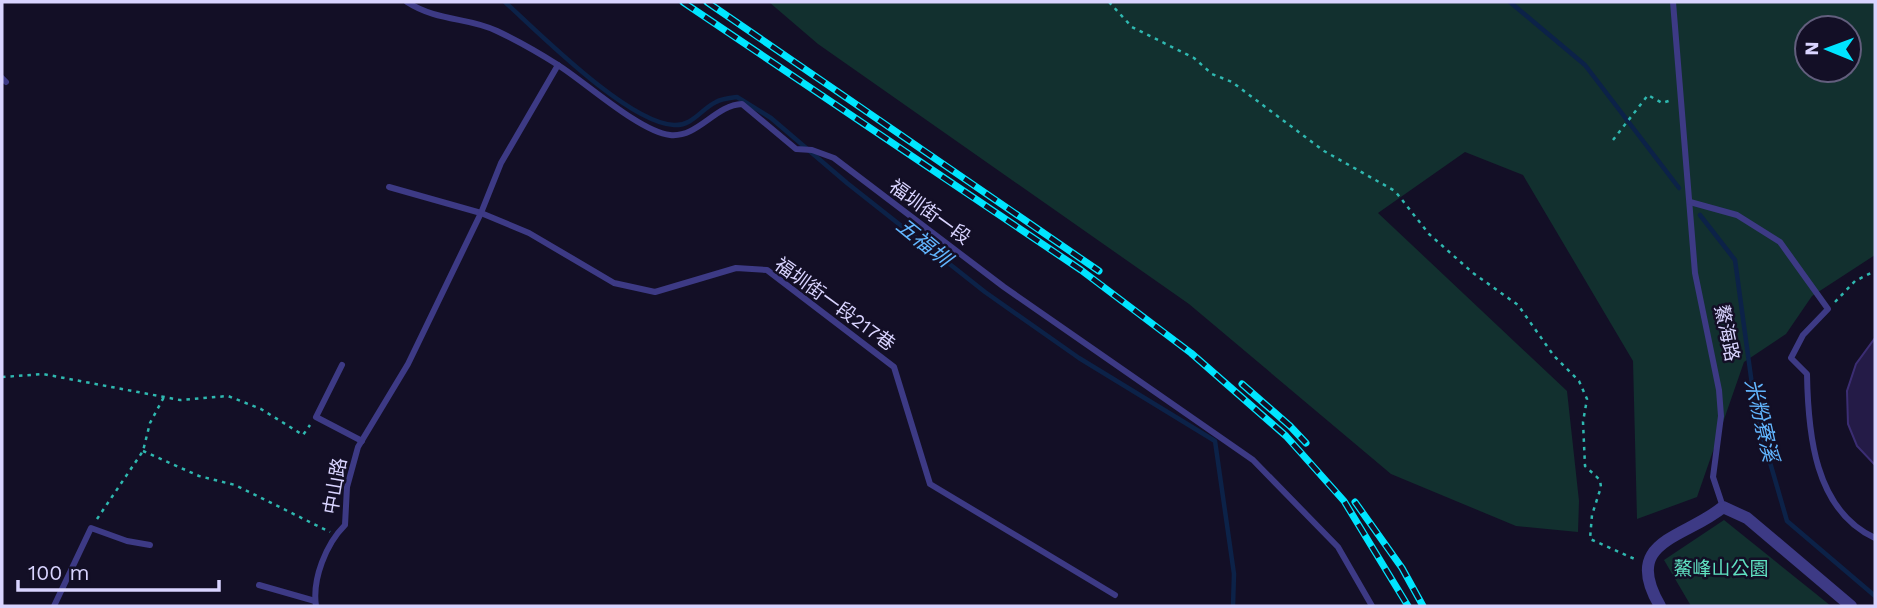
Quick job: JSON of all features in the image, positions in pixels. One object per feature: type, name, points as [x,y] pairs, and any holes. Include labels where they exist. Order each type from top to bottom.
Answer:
[{"type":"street","points":[[1660,606],[1647,578],[1647,564],[1661,543],[1723,507],[1747,518],[1851,606]]},
{"type":"lane","name":"福圳街一段","points":[[407,2],[446,20],[494,29],[558,65],[636,120],[669,135],[685,133],[728,105],[742,104],[796,149],[812,150],[834,158],[1004,287],[1253,460],[1338,547],[1372,606]]},
{"type":"lane","name":"鰲海路","points":[[1673,2],[1695,272],[1720,390],[1721,416],[1713,477],[1723,507]]},
{"type":"lane","points":[[342,365],[316,417],[360,444],[408,364],[481,213],[500,163],[558,65]]},
{"type":"lane","name":"福圳街一段217巷","points":[[389,187],[481,213],[529,233],[614,283],[655,292],[736,268],[767,270],[894,367],[930,484],[1115,595]]},
{"type":"lane","points":[[1690,202],[1738,215],[1780,242],[1828,309],[1802,335],[1791,358],[1807,374],[1808,419],[1813,454],[1823,481],[1841,509],[1863,532],[1875,538]]},
{"type":"lane","name":"中山路","points":[[316,604],[316,579],[336,534],[345,525],[347,487],[360,444]]},
{"type":"lane","points":[[54,606],[91,528],[127,541],[150,545]]},
{"type":"lane","points":[[259,584],[316,604]]},
{"type":"path","points":[[1109,2],[1132,27],[1194,58],[1213,74],[1232,82],[1324,151],[1395,191],[1429,233],[1473,273],[1518,305],[1554,355],[1579,381],[1587,399],[1583,422],[1585,466],[1600,480],[1601,487],[1592,515],[1590,538],[1647,564]]},
{"type":"path","points":[[1613,140],[1648,95],[1662,103],[1676,98],[1681,114]]},
{"type":"path","points":[[1828,309],[1855,281],[1875,271]]},
{"type":"path","points":[[2,377],[43,374],[180,400],[228,396],[261,409],[303,435],[316,417]]},
{"type":"path","points":[[91,528],[143,451],[150,423],[165,396]]},
{"type":"path","points":[[143,451],[199,476],[235,485],[336,534]]},
{"type":"green space","points":[[769,2],[1875,2],[1875,255],[1812,296],[1786,334],[1744,362],[1697,497],[1637,519],[1633,361],[1523,175],[1465,152],[1378,213],[1567,391],[1579,501],[1578,532],[1516,526],[1391,474],[1189,304],[818,44]]},
{"type":"green space","name":"鰲峰山公園","points":[[1724,520],[1831,606],[1691,606],[1664,560]]},
{"type":"building","points":[[1875,338],[1875,465],[1857,446],[1848,424],[1847,391],[1856,364]]},
{"type":"waterway","name":"五福圳","points":[[505,2],[561,54],[609,93],[655,120],[681,125],[718,101],[737,97],[771,118],[847,183],[985,292],[1079,358],[1215,441],[1234,574],[1233,606]]},
{"type":"waterway","name":"米粉寮溪","points":[[1510,2],[1585,65],[1679,188]]},
{"type":"waterway","name":"米粉寮溪","points":[[1700,215],[1735,260],[1756,414],[1787,521],[1875,596]]},
{"type":"railway","points":[[683,2],[1081,270],[1191,353],[1286,436],[1344,501],[1408,606]]},
{"type":"railway","points":[[707,2],[1099,271]]},
{"type":"railway","points":[[1242,384],[1306,443]]},
{"type":"railway","points":[[1355,502],[1402,568],[1423,606]]}]
